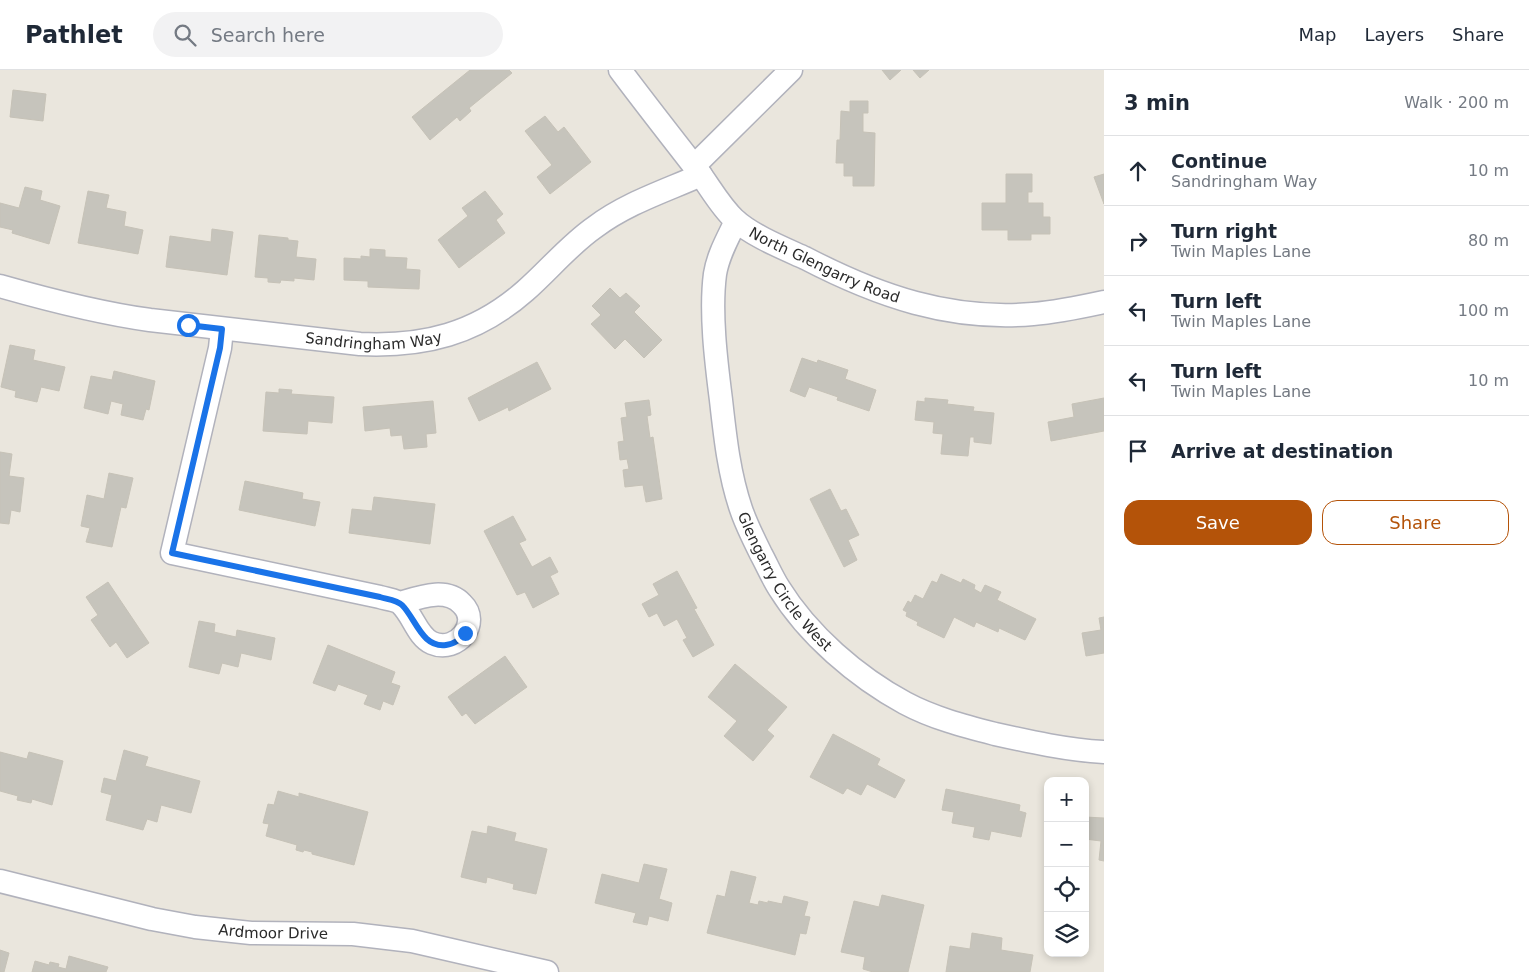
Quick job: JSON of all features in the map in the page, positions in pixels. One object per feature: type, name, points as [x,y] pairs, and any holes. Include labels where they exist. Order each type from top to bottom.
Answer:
[{"type":"street","name":"North Glengarry Road","points":[[620,70],[698,171],[718,201],[736,221],[765,239],[836,274],[912,303],[976,315],[1003,316],[1058,311],[1104,302]]},
{"type":"street","points":[[698,171],[791,70]]},
{"type":"street","name":"Sandringham Way","points":[[0,286],[48,300],[123,316],[222,329],[360,344],[389,345],[431,340],[481,321],[505,307],[525,291],[579,239],[618,211],[698,171]]},
{"type":"street","name":"Glengarry Circle West","points":[[736,221],[723,248],[716,273],[714,301],[716,356],[734,485],[741,510],[778,588],[801,619],[847,664],[905,703],[938,718],[967,727],[1054,746],[1104,752]]},
{"type":"street","points":[[222,329],[220,348],[172,553],[380,597],[400,603]]},
{"type":"street","name":"Ardmoor Drive","points":[[0,880],[152,919],[196,927],[250,933],[353,934],[412,941],[547,972]]},
{"type":"building","points":[[470,70],[509,70],[512,73],[469,108],[471,111],[460,121],[457,117],[430,140],[412,117]]},
{"type":"building","points":[[882,70],[901,70],[890,80]]},
{"type":"building","points":[[913,70],[929,70],[920,78]]},
{"type":"building","points":[[13,90],[46,94],[43,121],[10,117]]},
{"type":"building","points":[[850,101],[868,101],[868,113],[863,113],[863,132],[875,133],[874,186],[853,186],[853,176],[844,176],[844,163],[836,163],[837,140],[840,140],[841,111],[850,112]]},
{"type":"building","points":[[545,116],[558,132],[564,127],[591,162],[550,194],[537,177],[552,165],[525,131]]},
{"type":"building","points":[[1006,174],[1032,174],[1032,192],[1028,192],[1028,203],[1043,203],[1043,217],[1050,217],[1050,234],[1031,234],[1031,240],[1008,240],[1008,230],[982,230],[982,203],[1006,203]]},
{"type":"building","points":[[1104,174],[1104,204],[1094,177]]},
{"type":"building","points":[[25,187],[42,191],[40,200],[60,206],[49,244],[12,233],[13,230],[0,227],[0,203],[19,208]]},
{"type":"building","points":[[88,191],[109,195],[106,208],[126,212],[124,226],[143,230],[138,254],[78,243]]},
{"type":"building","points":[[485,191],[503,214],[496,220],[505,233],[459,268],[438,240],[468,216],[462,208]]},
{"type":"building","points":[[212,229],[233,232],[227,275],[166,267],[170,236],[211,242]]},
{"type":"building","points":[[259,235],[298,241],[296,257],[316,259],[314,280],[294,278],[294,281],[281,280],[280,283],[268,282],[268,278],[255,277]]},
{"type":"building","points":[[370,249],[385,250],[385,257],[407,258],[406,269],[420,270],[419,289],[368,287],[368,281],[344,280],[344,258],[361,259],[361,256],[370,257]]},
{"type":"building","points":[[610,288],[620,298],[626,293],[640,306],[634,312],[662,340],[644,358],[625,339],[615,349],[591,324],[601,315],[592,306]]},
{"type":"building","points":[[10,345],[35,350],[33,360],[65,367],[59,391],[41,387],[37,402],[15,397],[16,391],[1,387]]},
{"type":"building","points":[[802,358],[817,363],[818,360],[848,370],[845,379],[876,390],[869,411],[837,400],[838,397],[809,387],[805,397],[790,391]]},
{"type":"building","points":[[537,362],[551,389],[509,411],[508,407],[479,421],[468,398]]},
{"type":"building","points":[[114,371],[155,381],[149,410],[146,409],[143,420],[121,415],[123,404],[111,401],[108,414],[84,408],[91,376],[112,380]]},
{"type":"building","points":[[279,389],[292,390],[291,394],[334,397],[332,423],[308,421],[307,434],[263,431],[266,392],[279,393]]},
{"type":"building","points":[[925,398],[948,400],[947,404],[974,407],[973,411],[994,413],[991,444],[974,442],[974,437],[970,437],[968,456],[941,454],[943,434],[933,433],[934,422],[915,420],[917,401],[925,402]]},
{"type":"building","points":[[1104,398],[1104,431],[1051,441],[1048,422],[1074,417],[1072,404]]},
{"type":"building","points":[[649,400],[651,415],[647,416],[650,438],[653,437],[662,499],[646,502],[643,485],[625,487],[623,470],[629,469],[627,459],[620,460],[618,442],[624,441],[621,418],[627,417],[625,403]]},
{"type":"building","points":[[433,401],[436,433],[426,434],[427,447],[404,449],[402,435],[391,436],[390,428],[365,431],[363,407]]},
{"type":"building","points":[[0,452],[12,454],[9,476],[24,478],[20,512],[11,510],[9,524],[0,523]]},
{"type":"building","points":[[109,473],[133,478],[126,508],[121,507],[112,547],[86,542],[90,528],[81,526],[87,495],[104,499]]},
{"type":"building","points":[[245,481],[303,493],[302,499],[320,502],[315,526],[239,510]]},
{"type":"building","points":[[830,489],[841,511],[846,509],[859,535],[848,540],[857,560],[844,567],[810,499]]},
{"type":"building","points":[[374,497],[435,504],[430,544],[349,533],[352,509],[372,511]]},
{"type":"building","points":[[513,516],[526,540],[519,543],[532,567],[550,557],[558,572],[550,576],[559,594],[533,608],[525,592],[517,595],[484,531]]},
{"type":"building","points":[[677,571],[697,608],[694,609],[714,645],[693,657],[683,640],[687,638],[677,619],[664,626],[657,613],[649,617],[642,604],[659,595],[653,584]]},
{"type":"building","points":[[941,574],[961,583],[963,579],[975,585],[974,589],[981,593],[985,585],[1001,592],[997,600],[1036,619],[1025,640],[999,628],[998,632],[976,622],[974,627],[954,617],[944,638],[917,625],[918,622],[906,616],[907,612],[903,610],[908,601],[911,603],[915,595],[923,599],[932,581],[937,583]]},
{"type":"building","points":[[108,582],[149,643],[127,658],[116,642],[110,647],[91,620],[98,615],[86,597]]},
{"type":"building","points":[[1104,617],[1104,653],[1086,656],[1082,633],[1101,630],[1099,618]]},
{"type":"building","points":[[199,621],[215,624],[214,632],[236,637],[237,630],[275,638],[271,660],[241,653],[238,667],[222,663],[219,674],[189,667]]},
{"type":"building","points":[[328,645],[395,672],[391,683],[400,686],[393,705],[383,701],[380,710],[364,704],[368,695],[338,684],[335,691],[313,683]]},
{"type":"building","points":[[505,656],[527,687],[475,724],[466,713],[462,716],[448,697]]},
{"type":"building","points":[[735,664],[787,707],[767,730],[774,736],[753,761],[724,736],[737,721],[708,697]]},
{"type":"building","points":[[833,734],[880,759],[877,765],[905,780],[895,798],[867,784],[861,795],[847,788],[843,794],[810,777]]},
{"type":"building","points":[[124,750],[148,757],[145,766],[200,781],[191,813],[161,805],[157,822],[147,819],[143,830],[106,820],[112,795],[101,792],[104,778],[116,781]]},
{"type":"building","points":[[0,752],[27,759],[29,752],[63,761],[52,805],[32,799],[31,803],[17,800],[18,796],[0,791]]},
{"type":"building","points":[[946,789],[1020,805],[1019,811],[1026,813],[1021,837],[991,831],[989,840],[973,837],[975,827],[952,823],[954,812],[942,810]]},
{"type":"building","points":[[278,791],[299,797],[299,793],[368,812],[354,865],[312,854],[312,852],[296,850],[297,845],[266,836],[269,824],[263,823],[268,804],[274,805]]},
{"type":"building","points":[[1089,817],[1104,818],[1104,861],[1099,860],[1101,841],[1089,840]]},
{"type":"building","points":[[488,826],[516,833],[514,841],[547,849],[536,894],[513,889],[514,884],[487,877],[486,883],[461,877],[472,831],[487,834]]},
{"type":"building","points":[[644,864],[667,869],[659,899],[672,903],[668,921],[649,916],[647,925],[633,922],[636,913],[595,903],[602,874],[639,883]]},
{"type":"building","points":[[731,871],[756,877],[749,903],[758,905],[759,901],[768,903],[768,901],[782,904],[784,896],[808,902],[804,916],[810,917],[806,934],[800,933],[795,955],[707,933],[717,895],[725,897]]},
{"type":"building","points":[[882,895],[924,905],[908,972],[873,972],[863,969],[865,957],[841,952],[854,901],[879,907]]},
{"type":"building","points":[[972,933],[1002,938],[1001,950],[1033,955],[1030,972],[946,972],[950,946],[970,949]]},
{"type":"building","points":[[0,950],[9,953],[4,972],[0,972]]},
{"type":"building","points":[[69,956],[108,967],[106,972],[32,972],[35,961],[49,965],[50,962],[59,964],[58,967],[66,969]]},
{"type":"route","points":[[188,325],[222,329],[220,348],[172,553],[380,597],[400,603],[412,617],[421,633],[428,640],[442,646],[460,640],[465,633]]}]
